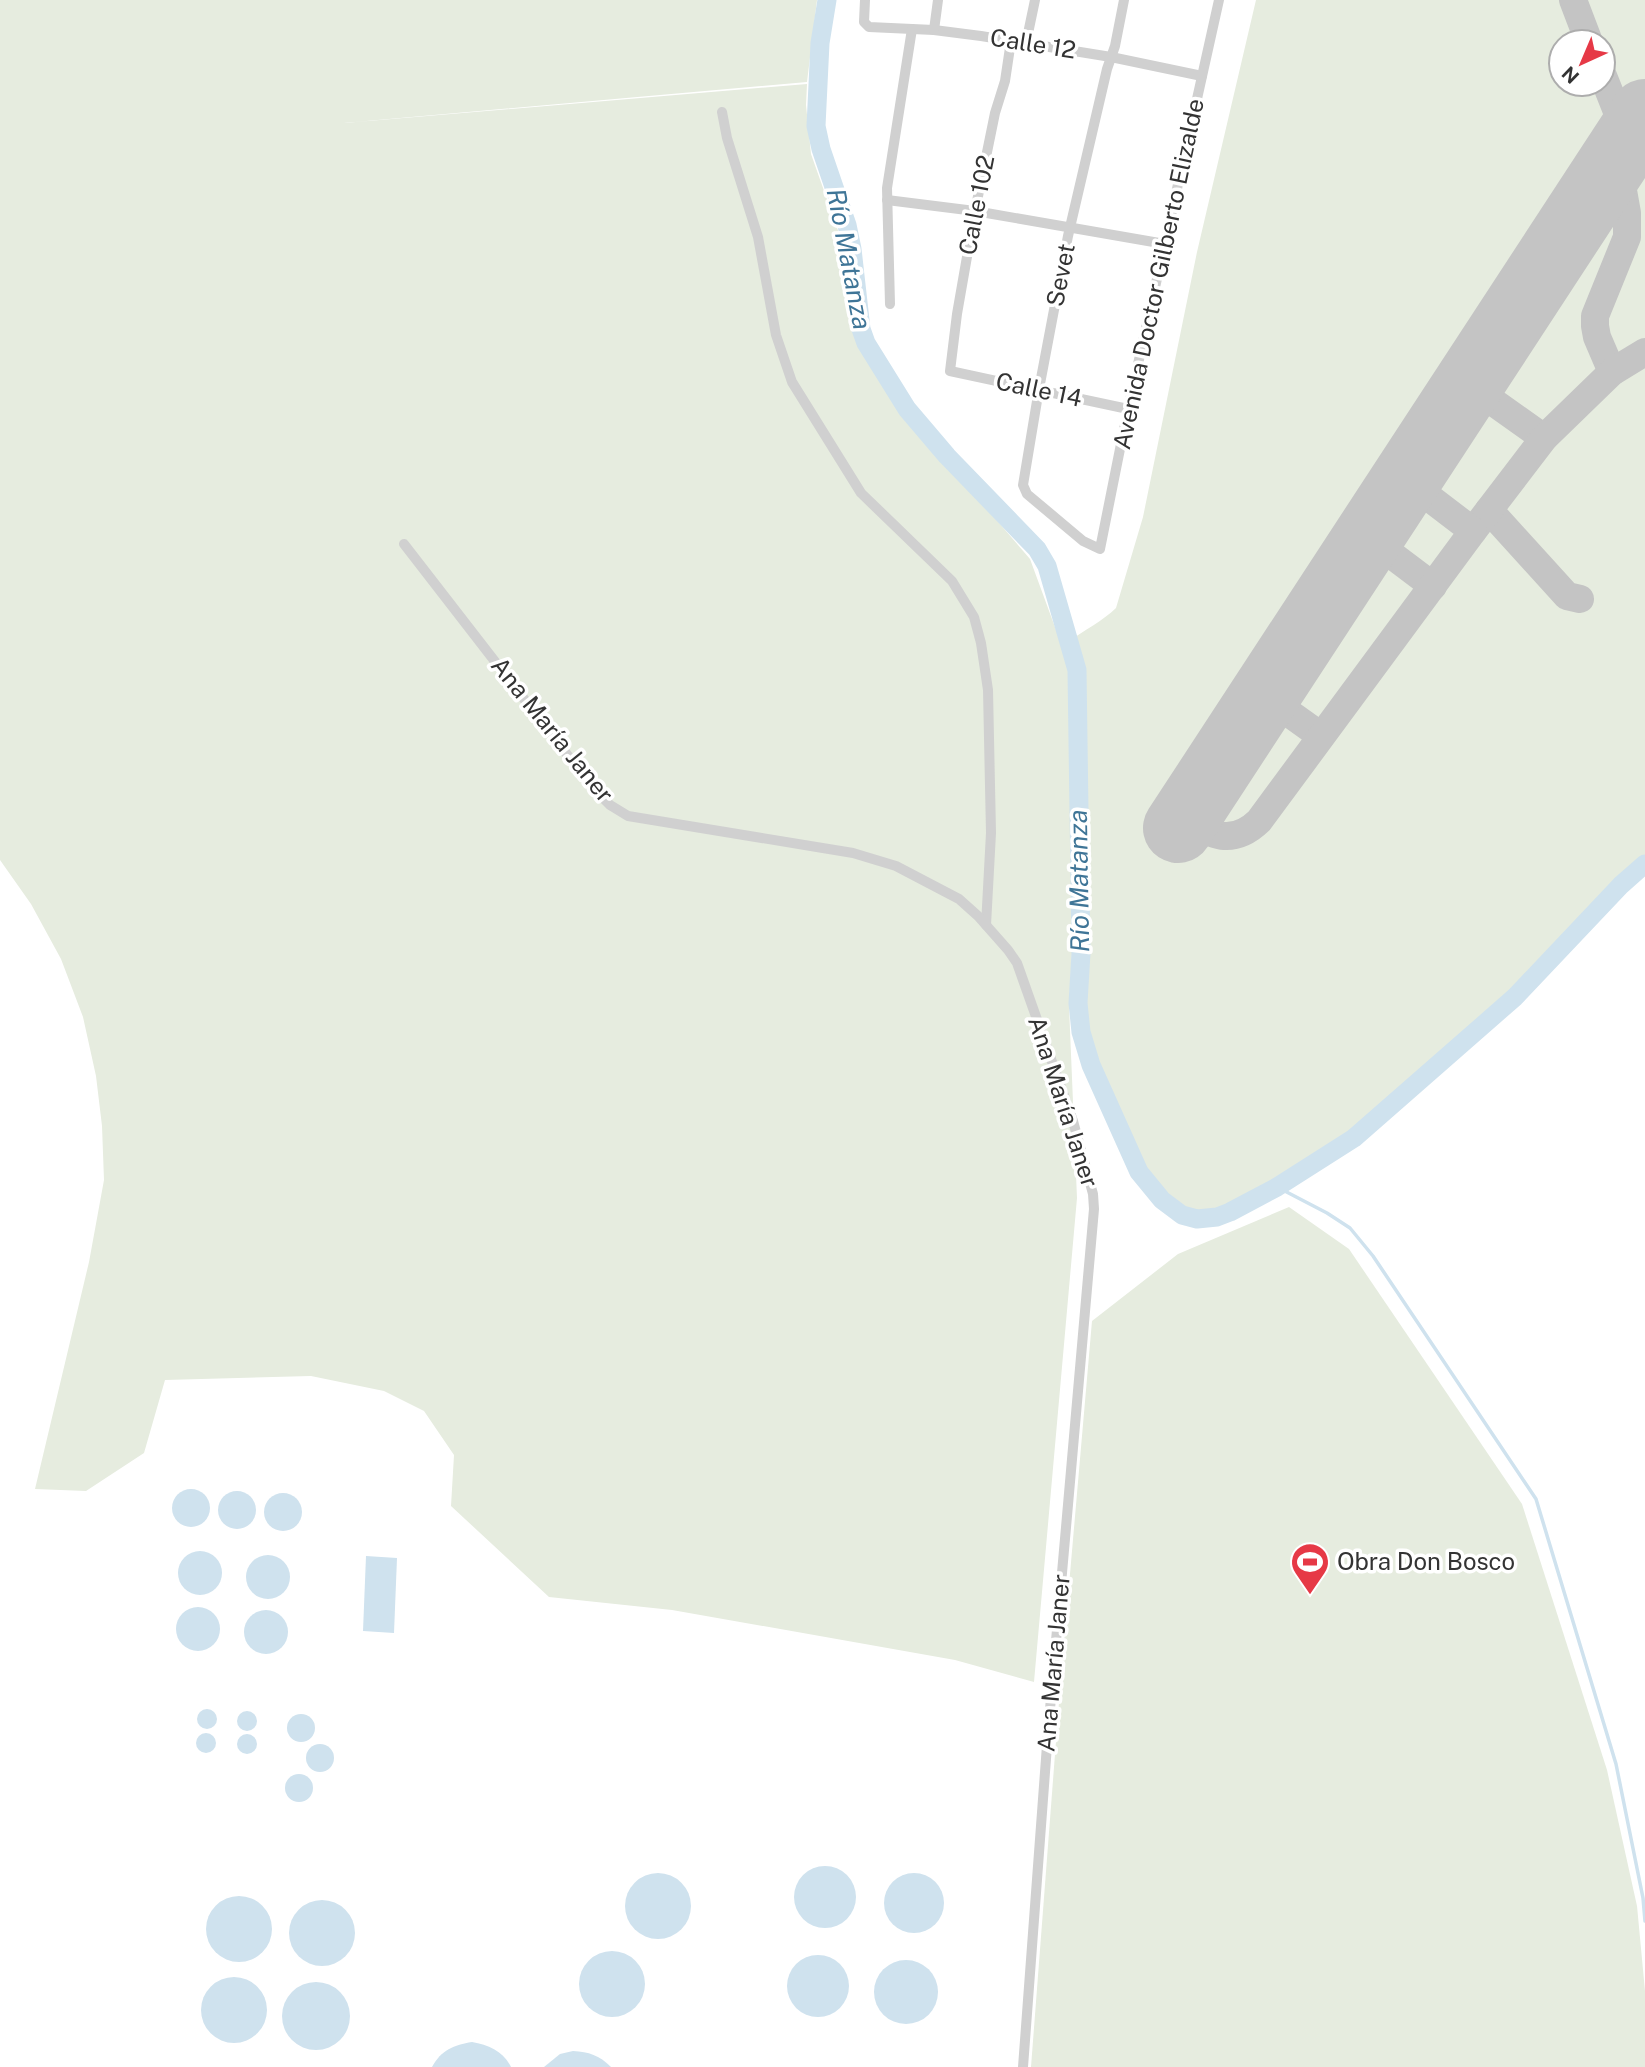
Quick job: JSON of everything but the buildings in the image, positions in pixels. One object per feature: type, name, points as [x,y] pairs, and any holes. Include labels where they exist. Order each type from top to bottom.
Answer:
[{"type":"street","name":"Calle 12","points":[[865,0],[864,22],[869,27],[934,30],[1026,43],[1202,76]]},
{"type":"street","points":[[934,30],[938,0]]},
{"type":"street","points":[[1026,43],[1035,0]]},
{"type":"street","name":"Sevet","points":[[1100,549],[1083,541],[1027,494],[1023,485],[1071,227],[1124,0]]},
{"type":"street","name":"Avenida Doctor Gilberto Elizalde","points":[[1100,549],[1128,408],[1219,0]]},
{"type":"street","points":[[890,304],[888,175],[912,29]]},
{"type":"street","name":"Calle 102","points":[[950,371],[975,211],[995,113],[1005,81],[1011,41]]},
{"type":"street","points":[[722,112],[727,138],[758,237],[776,335],[792,382],[861,494],[953,581],[974,617],[988,690],[991,833],[986,925]]},
{"type":"street","points":[[887,200],[975,211],[1165,244]]},
{"type":"street","name":"Calle 14","points":[[950,371],[1128,408]]},
{"type":"street","name":"Ana María Janer","points":[[404,544],[593,788],[610,805],[628,816],[852,853],[896,866],[959,899],[986,925],[1017,964],[1073,1121],[1093,1194],[1093,1223],[1048,1732],[1023,2067]]},
{"type":"shaded area","points":[[0,0],[817,0],[807,82],[344,123],[807,84],[806,105],[811,154],[840,236],[859,341],[903,411],[1030,559],[1070,668],[1072,953],[1069,1006],[1077,1198],[1034,1682],[955,1660],[672,1610],[549,1597],[451,1506],[454,1455],[424,1411],[384,1391],[311,1376],[165,1380],[144,1453],[86,1491],[35,1489],[89,1262],[104,1180],[102,1126],[96,1076],[83,1017],[61,959],[31,904],[0,860]]},
{"type":"shaded area","points":[[1256,0],[1645,0],[1645,864],[1621,885],[1515,997],[1354,1138],[1277,1187],[1230,1212],[1217,1217],[1197,1219],[1182,1215],[1162,1200],[1139,1172],[1091,1065],[1081,1032],[1078,1003],[1081,953],[1077,670],[1068,642],[1116,608],[1143,517],[1197,252]]},
{"type":"shaded area","name":"Obra Don Bosco","points":[[1289,1207],[1349,1249],[1522,1504],[1607,1770],[1637,1906],[1645,1991],[1645,2067],[1031,2067],[1092,1321],[1178,1254]]},
{"type":"water","points":[[191,1489],[205,1494],[210,1508],[205,1522],[191,1527],[177,1522],[172,1508],[177,1494]]},
{"type":"water","points":[[237,1491],[251,1496],[256,1510],[251,1524],[237,1529],[223,1524],[218,1510],[223,1496]]},
{"type":"water","points":[[283,1493],[297,1498],[302,1512],[297,1526],[283,1531],[269,1526],[264,1512],[269,1498]]},
{"type":"water","points":[[200,1551],[209,1552],[216,1557],[221,1564],[221,1582],[216,1589],[209,1594],[200,1595],[191,1594],[184,1589],[179,1582],[178,1573],[179,1564],[184,1557],[191,1552]]},
{"type":"water","points":[[268,1555],[277,1556],[284,1561],[289,1568],[289,1586],[284,1593],[277,1598],[268,1599],[259,1598],[252,1593],[247,1586],[246,1577],[247,1568],[252,1561],[259,1556]]},
{"type":"water","points":[[366,1556],[397,1558],[394,1633],[363,1631]]},
{"type":"water","points":[[198,1607],[207,1608],[214,1613],[219,1620],[219,1638],[214,1645],[207,1650],[198,1651],[189,1650],[182,1645],[177,1638],[176,1629],[177,1620],[182,1613],[189,1608]]},
{"type":"water","points":[[266,1610],[275,1611],[282,1616],[287,1623],[287,1641],[282,1648],[275,1653],[266,1654],[257,1653],[250,1648],[245,1641],[244,1632],[245,1623],[250,1616],[257,1611]]},
{"type":"water","points":[[207,1709],[214,1712],[217,1719],[214,1726],[207,1729],[200,1726],[197,1719],[200,1712]]},
{"type":"water","points":[[247,1711],[254,1714],[257,1721],[254,1728],[247,1731],[240,1728],[237,1721],[240,1714]]},
{"type":"water","points":[[301,1714],[311,1718],[315,1728],[311,1738],[301,1742],[291,1738],[287,1728],[291,1718]]},
{"type":"water","points":[[206,1733],[213,1736],[216,1743],[213,1750],[206,1753],[199,1750],[196,1743],[199,1736]]},
{"type":"water","points":[[247,1734],[254,1737],[257,1744],[254,1751],[247,1754],[240,1751],[237,1744],[240,1737]]},
{"type":"water","points":[[320,1744],[330,1748],[334,1758],[330,1768],[320,1772],[310,1768],[306,1758],[310,1748]]},
{"type":"water","points":[[299,1774],[309,1778],[313,1788],[309,1798],[299,1802],[289,1798],[285,1788],[289,1778]]},
{"type":"water","points":[[825,1866],[847,1875],[856,1897],[847,1919],[825,1928],[803,1919],[794,1897],[803,1875]]},
{"type":"water","points":[[658,1873],[671,1876],[681,1883],[688,1893],[691,1906],[688,1919],[681,1929],[671,1936],[658,1939],[645,1936],[635,1929],[628,1919],[625,1906],[628,1893],[635,1883],[645,1876]]},
{"type":"water","points":[[908,1873],[920,1873],[939,1886],[944,1903],[942,1915],[931,1928],[920,1933],[908,1933],[889,1920],[884,1909],[884,1897],[897,1878]]},
{"type":"water","points":[[239,1896],[252,1898],[267,1911],[272,1929],[270,1942],[257,1957],[239,1962],[226,1960],[211,1947],[206,1929],[208,1916],[221,1901]]},
{"type":"water","points":[[322,1900],[335,1903],[345,1910],[352,1920],[355,1933],[352,1946],[345,1956],[335,1963],[322,1966],[309,1963],[299,1956],[292,1946],[289,1933],[292,1920],[299,1910],[309,1903]]},
{"type":"water","points":[[612,1951],[625,1954],[635,1961],[642,1971],[645,1984],[642,1997],[635,2007],[625,2014],[612,2017],[599,2014],[589,2007],[582,1997],[579,1984],[582,1971],[589,1961],[599,1954]]},
{"type":"water","points":[[812,1955],[824,1955],[840,1964],[847,1974],[847,1998],[840,2008],[824,2017],[812,2017],[801,2012],[792,2003],[787,1992],[787,1980],[792,1969],[801,1960]]},
{"type":"water","points":[[906,1960],[918,1962],[929,1969],[936,1980],[936,2004],[929,2015],[918,2022],[906,2024],[894,2022],[883,2015],[876,2004],[874,1992],[876,1980],[883,1969],[894,1962]]},
{"type":"water","points":[[234,1977],[247,1980],[257,1987],[264,1997],[267,2010],[264,2023],[257,2033],[247,2040],[234,2043],[221,2040],[211,2033],[204,2023],[201,2010],[204,1997],[211,1987],[221,1980]]},
{"type":"water","points":[[316,1982],[329,1985],[340,1992],[347,2003],[350,2016],[347,2029],[340,2040],[329,2047],[316,2050],[303,2047],[292,2040],[285,2029],[282,2016],[285,2003],[292,1992],[303,1985]]},
{"type":"water","points":[[472,2042],[495,2050],[511,2067],[432,2067],[449,2049]]},
{"type":"water","points":[[573,2051],[594,2055],[611,2067],[544,2067],[560,2054]]},
{"type":"waterway","name":"Río Matanza","points":[[827,0],[820,43],[816,126],[821,149],[847,225],[861,329],[866,343],[907,409],[947,456],[1037,549],[1047,566],[1077,670],[1081,953],[1078,1003],[1081,1032],[1091,1065],[1139,1172],[1162,1200],[1182,1215],[1197,1219],[1217,1217],[1277,1187],[1354,1138],[1515,997],[1621,885],[1645,864]]},
{"type":"waterway","points":[[1277,1187],[1350,1228],[1373,1256],[1536,1499],[1616,1764],[1643,1898],[1645,1921]]},
{"type":"taxiway","points":[[1573,0],[1584,28]]},
{"type":"taxiway","points":[[1612,98],[1628,139]]},
{"type":"taxiway","points":[[1612,372],[1597,337],[1595,316],[1627,237],[1627,213],[1617,157]]},
{"type":"taxiway","points":[[1473,531],[1544,438],[1612,372],[1645,352]]},
{"type":"taxiway","points":[[1468,384],[1544,438]]},
{"type":"taxiway","points":[[1184,819],[1203,830],[1222,836],[1240,834],[1259,821],[1473,531],[1406,480]]},
{"type":"taxiway","points":[[1489,510],[1567,596],[1580,599]]},
{"type":"taxiway","points":[[1368,537],[1433,586]]},
{"type":"taxiway","points":[[1265,696],[1321,736]]},
{"type":"runway","points":[[1178,828],[1645,114]]},
{"type":"place","name":"Obra Don Bosco","points":[[1310,1596]]}]
